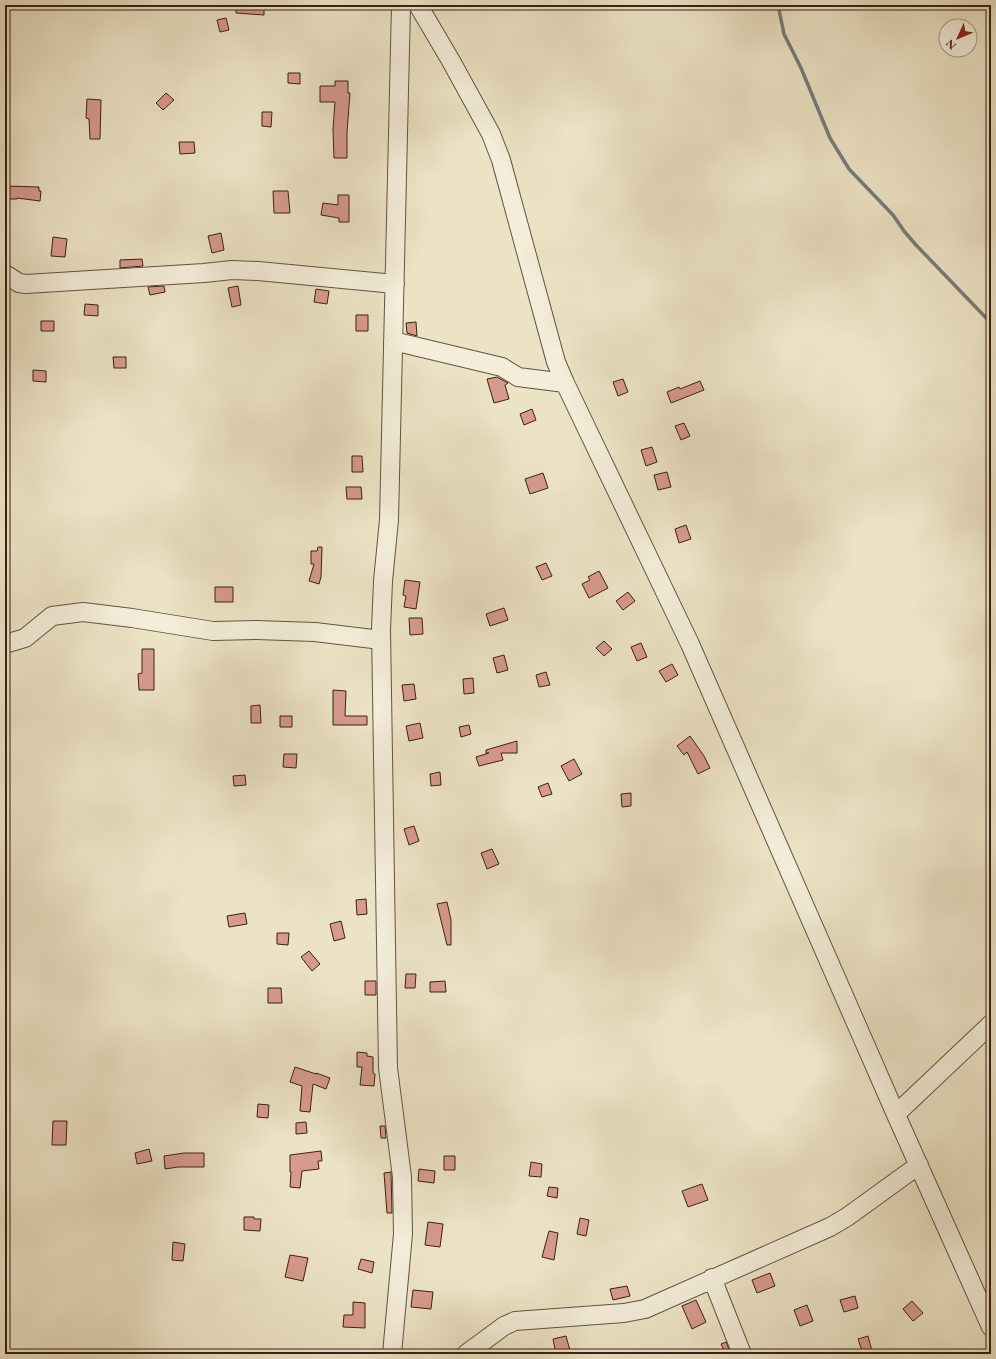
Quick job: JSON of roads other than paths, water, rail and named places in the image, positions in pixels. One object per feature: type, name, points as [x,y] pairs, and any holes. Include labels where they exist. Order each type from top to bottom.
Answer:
[{"type":"street","points":[[392,1354],[403,1234],[402,1177],[388,1068],[381,640],[383,581],[389,520],[401,5]]},
{"type":"street","points":[[418,5],[455,67],[491,134],[497,148],[553,351],[565,383],[690,644],[896,1114],[991,1326]]},
{"type":"street","points":[[5,274],[19,283],[26,284],[245,270],[395,284]]},
{"type":"street","points":[[393,341],[502,366],[518,377],[565,383]]},
{"type":"street","points":[[5,644],[26,638],[52,616],[83,612],[213,631],[256,630],[300,632],[381,640]]},
{"type":"street","points":[[896,1114],[991,1024]]},
{"type":"street","points":[[466,1354],[504,1326],[515,1321],[645,1309],[830,1226],[847,1217],[919,1166]]},
{"type":"street","points":[[712,1278],[742,1354]]},
{"type":"waterway","points":[[778,5],[784,34],[801,68],[830,138],[849,169],[893,215],[916,245],[991,323]]}]
